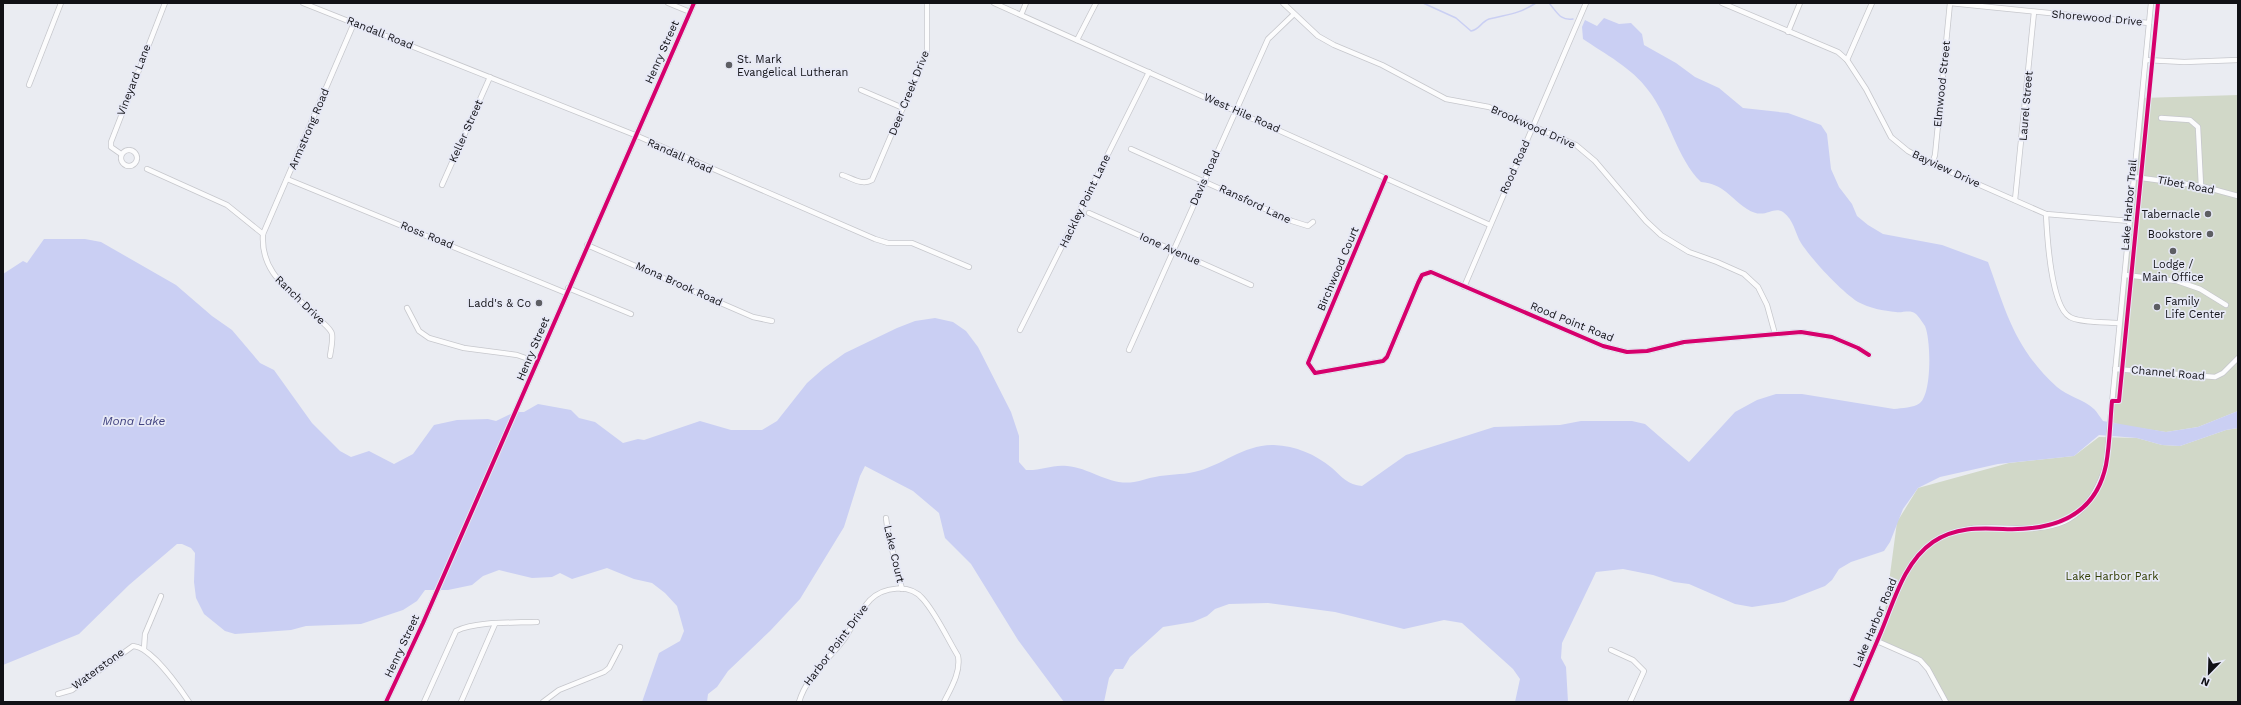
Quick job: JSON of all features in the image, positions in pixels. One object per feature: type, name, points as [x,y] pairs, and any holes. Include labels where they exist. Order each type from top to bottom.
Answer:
[{"type":"street","points":[[29,85],[61,3]]},
{"type":"street","name":"Vineyard Lane","points":[[121,154],[111,146],[111,142],[165,3]]},
{"type":"street","name":"Randall Road","points":[[303,3],[635,135],[875,239],[888,243],[901,241],[914,244],[969,267]]},
{"type":"street","points":[[668,3],[690,12]]},
{"type":"street","name":"Henry Street","points":[[386,702],[423,623],[694,3]]},
{"type":"street","name":"Deer Creek Drive","points":[[842,175],[867,183],[872,180],[927,51],[927,3]]},
{"type":"street","name":"West Hile Road","points":[[994,3],[1386,177],[1490,225]]},
{"type":"street","points":[[1021,15],[1026,3]]},
{"type":"street","points":[[1077,40],[1096,3]]},
{"type":"street","name":"Brookwood Drive","points":[[1283,3],[1318,36],[1382,65],[1446,99],[1489,107],[1570,141],[1585,151],[1646,221],[1661,235],[1689,252],[1744,274],[1758,288],[1768,305],[1775,334]]},
{"type":"street","name":"Rood Road","points":[[1464,287],[1586,3]]},
{"type":"street","name":"Bayview Drive","points":[[1722,3],[1838,52],[1847,60],[1866,89],[1891,137],[1908,151],[1932,164],[2046,214],[2130,221]]},
{"type":"street","points":[[1788,32],[1800,3]]},
{"type":"street","points":[[1847,60],[1872,3]]},
{"type":"street","name":"Shorewood Drive","points":[[1950,3],[2149,23]]},
{"type":"street","name":"Elmwood Street","points":[[1932,164],[1935,155],[1950,3]]},
{"type":"street","name":"Lake Harbor Road","points":[[1851,702],[1907,572],[1924,549],[1934,541],[1956,531],[1981,528],[2040,528],[2056,524],[2084,506],[2094,493],[2106,465],[2151,3]]},
{"type":"street","name":"Laurel Street","points":[[2015,200],[2018,191],[2034,12]]},
{"type":"street","name":"Davis Road","points":[[1129,350],[1235,110],[1271,35],[1293,14]]},
{"type":"street","name":"Armstrong Road","points":[[263,234],[354,23]]},
{"type":"street","points":[[2146,60],[2184,62],[2238,60]]},
{"type":"street","name":"Hackley Point Lane","points":[[1020,330],[1149,72]]},
{"type":"street","name":"Keller Street","points":[[442,185],[490,77]]},
{"type":"street","points":[[861,90],[903,108]]},
{"type":"street","points":[[2161,118],[2190,120],[2198,127],[2201,186]]},
{"type":"street","name":"Ransford Lane","points":[[1131,149],[1292,221],[1308,226],[1313,222]]},
{"type":"street","points":[[147,169],[227,205],[263,234]]},
{"type":"street","name":"Tibet Road","points":[[2134,176],[2201,186],[2238,196]]},
{"type":"street","name":"Birchwood Court","points":[[1386,177],[1308,363],[1310,368],[1316,373],[1324,373],[1383,361],[1387,357],[1418,282]]},
{"type":"street","name":"Ross Road","points":[[287,179],[567,291],[631,314]]},
{"type":"street","name":"Ione Avenue","points":[[1089,213],[1251,285]]},
{"type":"street","points":[[2046,214],[2055,291],[2065,314],[2072,318],[2119,323]]},
{"type":"street","name":"Ranch Drive","points":[[263,234],[263,254],[273,274],[331,331],[332,339],[330,356]]},
{"type":"street","name":"Mona Brook Road","points":[[587,245],[753,317],[772,321]]},
{"type":"street","name":"Rood Point Road","points":[[1418,282],[1422,276],[1431,272],[1604,346],[1627,352],[1647,351],[1684,342],[1815,332],[1852,345],[1869,355]]},
{"type":"street","points":[[2125,276],[2178,281],[2200,289],[2226,304]]},
{"type":"street","points":[[407,308],[419,331],[429,338],[464,348],[517,355],[537,362]]},
{"type":"street","name":"Channel Road","points":[[2115,369],[2215,378],[2238,358]]},
{"type":"street","name":"Lake Court","points":[[886,518],[888,533],[902,589]]},
{"type":"street","name":"Harbor Point Drive","points":[[799,702],[806,684],[812,674],[836,649],[871,599],[887,589],[902,589]]},
{"type":"street","points":[[902,589],[918,595],[923,599],[958,656],[960,664],[944,702]]},
{"type":"street","points":[[161,596],[145,634],[144,650],[167,673],[189,702]]},
{"type":"street","points":[[424,702],[456,631],[462,628],[495,624],[537,622]]},
{"type":"street","points":[[461,702],[495,624]]},
{"type":"street","points":[[1877,641],[1920,660],[1928,668],[1946,702]]},
{"type":"street","name":"Waterstone","points":[[58,694],[72,690],[128,647],[138,646],[144,650]]},
{"type":"street","points":[[542,702],[559,690],[604,672],[609,668],[620,647]]},
{"type":"street","points":[[1611,650],[1633,660],[1644,671],[1630,702]]},
{"type":"green space","points":[[2238,95],[2238,411],[2198,427],[2166,432],[2119,425],[2110,421],[2142,98]]},
{"type":"green space","name":"Lake Harbor Park","points":[[2238,428],[2238,702],[1946,702],[1920,660],[1881,642],[1897,522],[1918,488],[2009,463],[2074,456],[2099,437],[2137,438],[2162,445],[2180,446],[2226,430]]},
{"type":"water","name":"Mona Lake","points":[[1604,18],[1619,24],[1631,23],[1642,34],[1644,45],[1676,63],[1695,77],[1719,88],[1743,108],[1788,113],[1821,125],[1827,134],[1831,169],[1839,187],[1852,204],[1857,216],[1883,234],[1942,245],[1988,262],[2007,314],[2021,344],[2031,358],[2057,387],[2065,393],[2090,406],[2103,421],[2166,432],[2198,427],[2238,411],[2238,428],[2226,430],[2180,446],[2162,445],[2137,438],[2099,435],[2074,456],[1998,464],[1940,477],[1918,488],[1903,509],[1890,542],[1884,551],[1851,562],[1839,569],[1832,580],[1825,586],[1784,602],[1752,607],[1735,604],[1689,584],[1674,582],[1653,575],[1623,569],[1596,572],[1562,643],[1561,658],[1566,667],[1568,702],[1515,702],[1520,679],[1513,669],[1462,623],[1444,620],[1404,629],[1335,612],[1268,603],[1229,604],[1215,609],[1207,616],[1193,622],[1163,627],[1130,657],[1123,669],[1115,669],[1109,678],[1104,702],[1064,702],[1018,640],[971,564],[945,538],[939,513],[913,491],[865,466],[860,476],[844,527],[800,599],[770,631],[728,671],[717,687],[708,694],[707,702],[642,702],[659,653],[680,641],[684,631],[677,606],[665,593],[652,583],[634,579],[607,568],[572,579],[560,573],[552,577],[532,578],[499,570],[483,576],[472,585],[448,590],[425,590],[417,601],[403,610],[361,624],[306,626],[291,630],[235,634],[225,631],[204,614],[196,598],[194,582],[195,553],[191,548],[182,544],[177,544],[129,585],[79,634],[3,665],[3,274],[23,261],[27,263],[44,239],[85,239],[101,242],[176,285],[212,316],[232,330],[260,363],[274,370],[312,423],[340,451],[351,457],[369,451],[394,464],[413,454],[434,425],[457,420],[488,419],[496,421],[515,412],[524,412],[538,404],[571,410],[579,418],[595,422],[623,443],[638,439],[644,440],[700,421],[731,430],[762,430],[777,421],[807,383],[824,368],[845,353],[915,321],[935,318],[953,322],[966,331],[978,347],[1011,412],[1019,436],[1019,462],[1026,470],[1036,470],[1057,466],[1076,467],[1108,479],[1125,483],[1137,482],[1160,476],[1194,472],[1253,448],[1274,445],[1298,449],[1312,455],[1326,463],[1349,482],[1362,486],[1406,455],[1494,427],[1560,425],[1581,421],[1632,421],[1645,424],[1689,462],[1735,412],[1757,400],[1776,394],[1802,394],[1894,409],[1911,407],[1920,403],[1927,389],[1929,354],[1925,326],[1916,314],[1911,312],[1882,310],[1858,302],[1835,283],[1812,258],[1801,243],[1787,215],[1779,210],[1759,214],[1753,212],[1721,188],[1709,183],[1701,182],[1686,162],[1662,112],[1642,82],[1618,62],[1583,39],[1582,27],[1585,20],[1597,26]]},
{"type":"waterway","points":[[1423,3],[1456,18],[1471,31],[1489,19],[1518,12],[1536,3]]},
{"type":"waterway","points":[[1549,3],[1562,17],[1565,19],[1573,19]]},
{"type":"cycle path","points":[[386,702],[423,623],[694,3]]},
{"type":"cycle path","name":"Lake Harbor Trail","points":[[1851,702],[1901,583],[1914,560],[1923,550],[1941,537],[1958,531],[1976,529],[2021,529],[2054,524],[2068,518],[2081,509],[2092,498],[2100,483],[2106,465],[2112,401],[2119,401],[2158,3]]},
{"type":"cycle path","points":[[1386,177],[1308,363],[1315,373],[1383,361],[1387,357],[1422,275],[1431,272],[1603,346],[1627,352],[1647,351],[1684,342],[1801,332],[1832,337],[1858,348],[1869,355]]},
{"type":"place","name":"St. Mark Evangelical Lutheran","points":[[729,65]]},
{"type":"place","name":"Tabernacle","points":[[2208,214]]},
{"type":"place","name":"Bookstore","points":[[2210,234]]},
{"type":"place","name":"Lodge / Main Office","points":[[2173,251]]},
{"type":"place","name":"Ladd's & Co","points":[[539,303]]},
{"type":"place","name":"Family Life Center","points":[[2157,307]]}]
